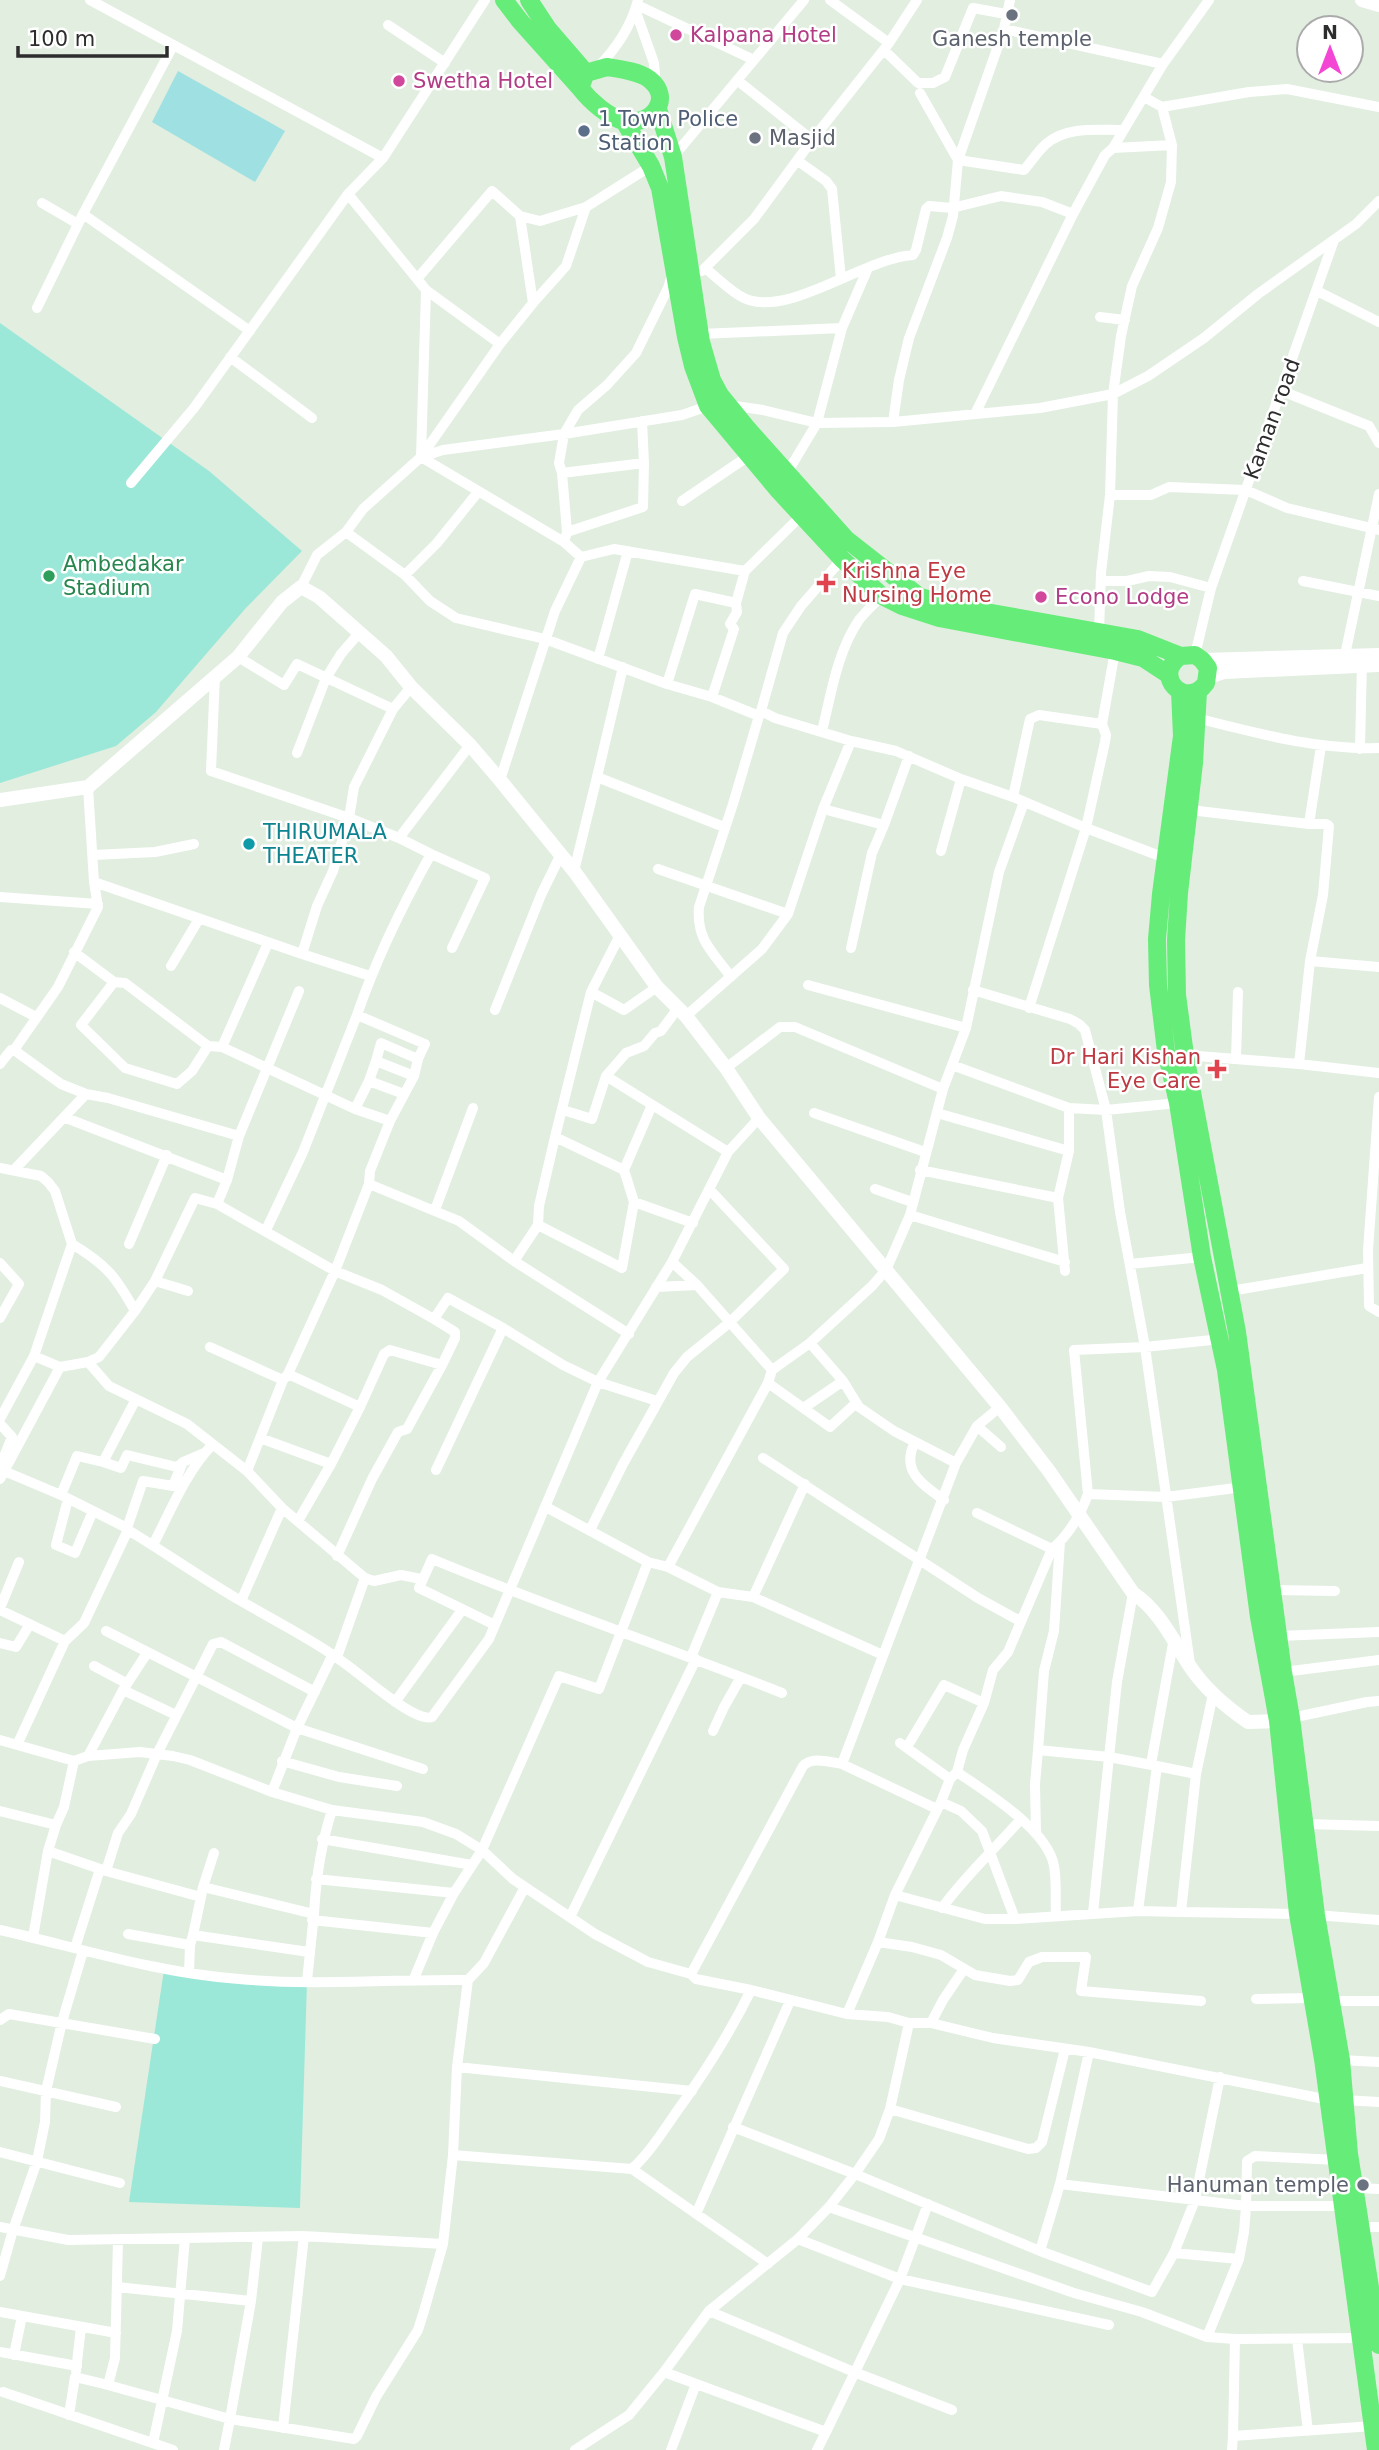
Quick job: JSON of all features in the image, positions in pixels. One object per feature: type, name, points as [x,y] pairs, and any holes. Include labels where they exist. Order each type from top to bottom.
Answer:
[{"type":"main road","points":[[504,0],[520,22],[587,77]]},
{"type":"main road","points":[[529,0],[548,29],[587,77],[602,109],[624,121],[651,166],[660,188],[693,366],[708,406],[842,559],[882,596],[902,606],[939,618],[1143,658],[1169,675]]},
{"type":"main road","points":[[587,77],[607,67],[629,71],[649,79],[656,88],[660,96],[658,109],[673,157],[699,274],[700,334],[712,380],[728,405],[846,539],[920,597],[969,609],[1152,643],[1193,657],[1208,668],[1195,687],[1182,736],[1157,939],[1158,985],[1166,1051],[1178,1103],[1202,1257],[1221,1339],[1259,1617],[1284,1719],[1305,1824],[1307,1915],[1332,2001],[1341,2060],[1336,2100],[1338,2160],[1343,2206],[1366,2266],[1361,2338],[1376,2450]]},
{"type":"main road","points":[[624,121],[646,118],[658,109]]},
{"type":"main road","points":[[1193,657],[1172,663],[1169,675],[1171,681],[1195,687]]},
{"type":"main road","points":[[1195,687],[1196,718],[1190,810],[1181,871],[1176,940],[1177,995],[1185,1055],[1230,1292],[1273,1590],[1283,1672],[1284,1719],[1307,1915],[1313,1998],[1355,2188],[1366,2266],[1377,2309],[1379,2345]]},
{"type":"street","points":[[90,0],[383,158]]},
{"type":"street","points":[[131,483],[194,408],[348,194],[383,158],[485,0]]},
{"type":"street","points":[[673,157],[804,0]]},
{"type":"street","points":[[830,0],[886,46],[918,83],[933,83],[945,77],[973,8],[1006,14]]},
{"type":"street","points":[[917,0],[886,46],[754,219],[699,274],[745,299],[782,302],[888,258],[913,255],[929,206],[952,208],[1001,196],[1042,202],[1073,214]]},
{"type":"street","points":[[893,422],[909,338],[947,238],[958,160],[1004,29],[1010,0]]},
{"type":"street","points":[[975,414],[1073,214],[1105,155],[1113,148],[1163,64],[1209,0]]},
{"type":"street","points":[[1362,0],[1379,5]]},
{"type":"street","points":[[587,77],[625,34],[637,6]]},
{"type":"street","points":[[637,6],[754,61]]},
{"type":"street","points":[[637,6],[654,64],[656,88]]},
{"type":"street","points":[[388,25],[445,63]]},
{"type":"street","points":[[1004,29],[1163,64]]},
{"type":"street","points":[[37,308],[80,219],[173,46]]},
{"type":"street","points":[[737,80],[812,140]]},
{"type":"street","points":[[1144,97],[1162,107],[1248,92],[1287,89],[1379,107]]},
{"type":"street","points":[[920,93],[958,160]]},
{"type":"street","points":[[1099,632],[1110,495],[1114,394],[1125,320],[1132,286],[1161,217],[1171,182],[1172,145],[1162,107]]},
{"type":"street","points":[[958,160],[1024,170],[1046,143],[1059,136],[1084,129],[1122,130]]},
{"type":"street","points":[[1113,148],[1172,145]]},
{"type":"street","points":[[798,161],[826,181],[832,189],[841,279]]},
{"type":"street","points":[[417,279],[492,191],[520,216],[540,221],[586,207],[651,166]]},
{"type":"street","points":[[348,194],[426,290],[500,344]]},
{"type":"street","points":[[42,203],[80,219],[250,331]]},
{"type":"street","points":[[728,405],[817,423],[893,422],[1040,408],[1114,394],[1148,376],[1204,338],[1258,294],[1356,224],[1378,203]]},
{"type":"street","points":[[0,800],[88,787],[238,657],[282,602],[301,587],[317,555],[346,532],[363,509],[421,457],[500,344],[566,266],[586,207]]},
{"type":"street","points":[[520,216],[533,303]]},
{"type":"street","name":"Kaman road","points":[[1193,657],[1211,587],[1334,240]]},
{"type":"street","points":[[566,537],[559,463],[565,434],[578,410],[607,385],[636,353],[668,288],[674,267]]},
{"type":"street","points":[[787,473],[817,423],[842,328],[868,268]]},
{"type":"street","points":[[421,457],[426,290]]},
{"type":"street","points":[[1317,291],[1379,323]]},
{"type":"street","points":[[1100,317],[1125,320]]},
{"type":"street","points":[[700,334],[842,328]]},
{"type":"street","points":[[230,357],[312,418]]},
{"type":"street","points":[[1282,391],[1369,426],[1379,443]]},
{"type":"street","points":[[421,457],[443,450],[682,415],[708,406]]},
{"type":"street","points":[[566,537],[643,507],[642,421]]},
{"type":"street","points":[[682,501],[750,455]]},
{"type":"street","points":[[421,457],[478,492],[566,537],[581,557]]},
{"type":"street","points":[[562,473],[644,463]]},
{"type":"street","points":[[1110,495],[1151,495],[1169,487],[1245,490],[1287,508],[1375,529]]},
{"type":"street","points":[[405,575],[437,543],[478,492]]},
{"type":"street","points":[[1345,655],[1375,529],[1379,494]]},
{"type":"street","points":[[712,697],[734,629],[730,624],[737,612],[736,603],[745,571],[802,515]]},
{"type":"street","points":[[346,532],[405,575],[430,601],[456,618],[545,639],[667,684],[851,741],[896,751],[1165,858]]},
{"type":"street","points":[[581,557],[614,549],[745,571]]},
{"type":"street","points":[[598,659],[628,551]]},
{"type":"street","points":[[500,780],[555,611],[581,557]]},
{"type":"street","points":[[731,977],[699,934],[699,907],[733,804],[783,633],[801,606],[842,559]]},
{"type":"street","points":[[1101,581],[1127,581],[1149,576],[1170,577],[1211,587]]},
{"type":"street","points":[[1303,581],[1379,596]]},
{"type":"street","points":[[301,587],[319,597],[386,656],[411,687],[470,745],[561,854],[657,987],[682,1012],[726,1068],[759,1118],[1000,1407],[1049,1471],[1133,1593],[1174,1639],[1190,1667],[1213,1694],[1248,1722],[1284,1719],[1379,1701]]},
{"type":"street","points":[[667,684],[695,594],[736,603]]},
{"type":"street","points":[[822,731],[848,642],[859,620],[882,596]]},
{"type":"street","points":[[297,753],[326,678],[341,654],[360,632]]},
{"type":"street","points":[[1029,1008],[1086,828],[1106,735],[1102,724],[1115,651]]},
{"type":"street","points":[[1193,657],[1345,655],[1379,666]]},
{"type":"street","points":[[1195,687],[1224,672],[1362,660],[1379,655]]},
{"type":"street","points":[[238,657],[284,685],[297,664],[393,709]]},
{"type":"street","points":[[1360,749],[1362,660]]},
{"type":"street","points":[[574,871],[622,667]]},
{"type":"street","points":[[215,676],[211,771],[349,818],[485,878],[452,948]]},
{"type":"street","points":[[302,954],[317,906],[333,871],[349,818],[354,787],[393,709],[411,687]]},
{"type":"street","points":[[1013,797],[1030,719],[1038,715],[1102,724]]},
{"type":"street","points":[[1196,718],[1257,734],[1321,746],[1379,748]]},
{"type":"street","points":[[563,1110],[592,1119],[606,1076],[626,1053],[644,1046],[654,1032],[661,1031],[682,1012],[731,977],[762,949],[788,914],[823,809],[851,741]]},
{"type":"street","points":[[399,838],[470,745]]},
{"type":"street","points":[[1309,824],[1321,746]]},
{"type":"street","points":[[851,948],[872,853],[909,756]]},
{"type":"street","points":[[597,777],[724,827]]},
{"type":"street","points":[[942,851],[961,779]]},
{"type":"street","points":[[0,1065],[11,1050],[14,1050],[58,987],[99,904],[94,882],[88,787]]},
{"type":"street","points":[[668,1567],[772,1370],[810,1343],[886,1270],[910,1215],[943,1089],[966,1028],[999,872],[1024,802]]},
{"type":"street","points":[[823,809],[884,825]]},
{"type":"street","points":[[1190,810],[1329,826],[1323,895],[1310,961],[1299,1064]]},
{"type":"street","points":[[93,855],[155,852],[194,844]]},
{"type":"street","points":[[266,1230],[303,1152],[370,976],[405,900],[431,853]]},
{"type":"street","points":[[495,1010],[541,895],[561,854]]},
{"type":"street","points":[[658,869],[788,914]]},
{"type":"street","points":[[94,882],[370,976]]},
{"type":"street","points":[[0,897],[99,904]]},
{"type":"street","points":[[171,967],[199,919]]},
{"type":"street","points":[[514,1261],[538,1225],[539,1206],[591,992],[620,935]]},
{"type":"street","points":[[222,1047],[268,943]]},
{"type":"street","points":[[74,952],[114,982],[125,983],[208,1046],[222,1047],[355,1109],[390,1121]]},
{"type":"street","points":[[1310,961],[1379,967]]},
{"type":"street","points":[[114,982],[81,1025],[125,1068],[177,1084],[192,1071],[208,1046]]},
{"type":"street","points":[[808,985],[966,1028]]},
{"type":"street","points":[[591,992],[624,1010],[657,987]]},
{"type":"street","points":[[972,990],[1070,1019],[1085,1030],[1106,1110],[1145,1347],[1190,1667]]},
{"type":"street","points":[[218,1204],[239,1136],[299,991]]},
{"type":"street","points":[[1236,1059],[1238,992]]},
{"type":"street","points":[[0,998],[36,1017]]},
{"type":"street","points":[[247,1471],[286,1377],[335,1271],[369,1184],[370,1171],[390,1121],[414,1076],[425,1044],[357,1015]]},
{"type":"street","points":[[726,1068],[780,1027],[786,1026],[795,1027],[943,1089]]},
{"type":"street","points":[[355,1109],[369,1081],[381,1043],[418,1059]]},
{"type":"street","points":[[14,1050],[61,1084],[86,1094],[239,1136]]},
{"type":"street","points":[[1185,1055],[1379,1073]]},
{"type":"street","points":[[376,1061],[414,1076]]},
{"type":"street","points":[[952,1065],[1069,1108],[1106,1110],[1178,1103]]},
{"type":"street","points":[[606,1076],[728,1152]]},
{"type":"street","points":[[369,1081],[404,1094]]},
{"type":"street","points":[[5,1172],[66,1118],[86,1094]]},
{"type":"street","points":[[1379,1097],[1367,1259],[1369,1306],[1379,1312]]},
{"type":"street","points":[[538,1225],[622,1268],[634,1202],[624,1170],[652,1105]]},
{"type":"street","points":[[435,1210],[473,1108]]},
{"type":"street","points":[[910,1215],[1065,1267],[1058,1198],[1069,1151],[1069,1108]]},
{"type":"street","points":[[814,1113],[925,1152]]},
{"type":"street","points":[[937,1113],[1069,1151]]},
{"type":"street","points":[[66,1118],[227,1180]]},
{"type":"street","points":[[2,1475],[64,1497],[127,1529],[335,1656],[395,1702],[422,1717],[432,1717],[489,1639],[598,1382],[672,1262],[728,1152],[759,1118]]},
{"type":"street","points":[[555,1137],[624,1170]]},
{"type":"street","points":[[129,1244],[167,1155]]},
{"type":"street","points":[[920,1170],[1058,1198]]},
{"type":"street","points":[[2,1475],[1,1464],[12,1437],[0,1422],[34,1356],[72,1244],[55,1191],[48,1182],[41,1176],[5,1172]]},
{"type":"street","points":[[369,1184],[459,1221],[514,1261],[629,1334]]},
{"type":"street","points":[[875,1189],[912,1202]]},
{"type":"street","points":[[590,1530],[674,1373],[687,1357],[729,1323],[784,1269],[710,1190]]},
{"type":"street","points":[[34,1356],[60,1367],[88,1362],[99,1357],[155,1281],[195,1198],[218,1204],[335,1271],[382,1290],[455,1332],[455,1338],[442,1365],[407,1429],[398,1433],[372,1479],[337,1556]]},
{"type":"street","points":[[634,1202],[693,1223]]},
{"type":"street","points":[[72,1244],[100,1261],[119,1282],[135,1311]]},
{"type":"street","points":[[1130,1264],[1202,1257]]},
{"type":"street","points":[[1230,1292],[1367,1259]]},
{"type":"street","points":[[672,1262],[697,1285],[772,1370]]},
{"type":"street","points":[[0,1263],[19,1284],[0,1318]]},
{"type":"street","points":[[155,1281],[188,1291]]},
{"type":"street","points":[[656,1287],[697,1285]]},
{"type":"street","points":[[434,1319],[448,1298],[598,1382],[657,1401]]},
{"type":"street","points":[[436,1470],[503,1328]]},
{"type":"street","points":[[847,2014],[895,1895],[953,1776],[984,1703],[993,1670],[1008,1652],[1056,1545],[1079,1517],[1088,1494],[1074,1350],[1145,1347],[1221,1339]]},
{"type":"street","points":[[810,1343],[843,1381],[855,1404],[894,1432],[956,1463]]},
{"type":"street","points":[[210,1347],[360,1407]]},
{"type":"street","points":[[298,1521],[331,1464],[384,1354],[390,1350],[442,1365]]},
{"type":"street","points":[[88,1362],[109,1386],[187,1424],[208,1449],[247,1471],[282,1508],[365,1578],[374,1581],[401,1575],[421,1579]]},
{"type":"street","points":[[2,1475],[60,1367]]},
{"type":"street","points":[[805,1407],[843,1381]]},
{"type":"street","points":[[768,1382],[830,1427],[855,1404]]},
{"type":"street","points":[[103,1462],[136,1399]]},
{"type":"street","points":[[842,1764],[956,1463],[977,1426],[1000,1407]]},
{"type":"street","points":[[977,1426],[1001,1447]]},
{"type":"street","points":[[260,1438],[331,1464]]},
{"type":"street","points":[[915,1442],[910,1451],[911,1469],[925,1486],[944,1500]]},
{"type":"street","points":[[93,1511],[75,1553],[56,1545],[64,1497],[77,1456],[121,1468],[127,1455],[177,1467],[208,1449]]},
{"type":"street","points":[[153,1545],[185,1483],[208,1449]]},
{"type":"street","points":[[763,1458],[978,1598],[1020,1621]]},
{"type":"street","points":[[17,1745],[65,1641],[84,1623],[127,1529],[143,1481],[173,1486],[183,1462]]},
{"type":"street","points":[[752,1597],[805,1484]]},
{"type":"street","points":[[1088,1494],[1166,1497],[1243,1487]]},
{"type":"street","points":[[545,1507],[648,1562],[668,1567],[718,1592],[752,1597],[883,1655]]},
{"type":"street","points":[[241,1601],[282,1508]]},
{"type":"street","points":[[977,1514],[1056,1545]]},
{"type":"street","points":[[1035,1832],[1035,1784],[1044,1671],[1054,1631],[1056,1545]]},
{"type":"street","points":[[495,1625],[419,1588],[432,1559],[782,1693]]},
{"type":"street","points":[[19,1562],[0,1609],[65,1641]]},
{"type":"street","points":[[413,1981],[433,1933],[454,1893],[482,1850],[559,1676],[598,1689],[648,1562]]},
{"type":"street","points":[[272,1792],[297,1728],[335,1656],[365,1578]]},
{"type":"street","points":[[1273,1590],[1335,1591]]},
{"type":"street","points":[[569,1917],[693,1658],[718,1592]]},
{"type":"street","points":[[1093,1913],[1117,1682],[1133,1593]]},
{"type":"street","points":[[395,1702],[462,1610]]},
{"type":"street","points":[[0,1643],[16,1647],[30,1624]]},
{"type":"street","points":[[106,1631],[297,1728],[423,1769]]},
{"type":"street","points":[[1278,1636],[1379,1632]]},
{"type":"street","points":[[1138,1911],[1154,1765],[1174,1639]]},
{"type":"street","points":[[0,2276],[37,2161],[45,2122],[46,2091],[79,1950],[103,1870],[118,1833],[131,1814],[157,1754],[213,1644],[221,1642],[315,1692]]},
{"type":"street","points":[[88,1756],[125,1686],[147,1653]]},
{"type":"street","points":[[1283,1672],[1379,1660]]},
{"type":"street","points":[[94,1666],[176,1715]]},
{"type":"street","points":[[713,1731],[741,1677]]},
{"type":"street","points":[[984,1703],[944,1685],[904,1745],[1005,1804],[1035,1832],[1054,1864],[1056,1916]]},
{"type":"street","points":[[1181,1912],[1196,1774],[1213,1694]]},
{"type":"street","points":[[0,1740],[74,1761],[88,1756],[140,1752],[190,1760],[272,1792],[332,1810],[423,1822],[456,1834],[482,1850],[513,1879],[595,1934],[648,1962],[691,1974],[696,1979],[847,2014],[888,2017],[909,2023],[931,2023],[993,2038],[1089,2052],[1336,2100],[1379,2102]]},
{"type":"street","points":[[1038,1750],[1109,1757],[1196,1774]]},
{"type":"street","points":[[33,1937],[48,1851],[64,1807],[74,1761]]},
{"type":"street","points":[[282,1761],[340,1777],[397,1786]]},
{"type":"street","points":[[691,1974],[808,1761],[842,1764],[939,1806],[961,1811],[982,1831],[1015,1919]]},
{"type":"street","points":[[307,1981],[316,1878],[322,1839],[332,1810]]},
{"type":"street","points":[[0,1811],[56,1825]]},
{"type":"street","points":[[942,1908],[960,1884],[992,1853],[1020,1820]]},
{"type":"street","points":[[1305,1824],[1379,1826]]},
{"type":"street","points":[[322,1839],[472,1866]]},
{"type":"street","points":[[48,1851],[103,1870],[313,1917],[433,1933]]},
{"type":"street","points":[[189,1973],[192,1940],[202,1892],[214,1853]]},
{"type":"street","points":[[316,1878],[454,1893]]},
{"type":"street","points":[[0,2352],[76,2371],[108,2385],[230,2419],[348,2440],[358,2436],[376,2397],[418,2330],[443,2244],[453,2155],[457,2067],[468,1980],[484,1963],[525,1887]]},
{"type":"street","points":[[895,1895],[985,1919],[1138,1911],[1307,1915],[1379,1920]]},
{"type":"street","points":[[0,1930],[164,1970],[240,1980],[468,1980]]},
{"type":"street","points":[[128,1934],[309,1952]]},
{"type":"street","points":[[878,1942],[941,1955],[975,1975],[1010,1981],[1018,1980],[1029,1962],[1041,1957],[1086,1957],[1081,1992],[1201,2001]]},
{"type":"street","points":[[931,2023],[964,1969]]},
{"type":"street","points":[[632,2169],[651,2148],[728,2038],[751,1990]]},
{"type":"street","points":[[1256,1999],[1313,1998]]},
{"type":"street","points":[[696,2214],[790,2001]]},
{"type":"street","points":[[1332,2001],[1379,2001]]},
{"type":"street","points":[[0,2020],[9,2014],[155,2039]]},
{"type":"street","points":[[575,2450],[629,2415],[709,2311],[798,2239],[829,2207],[855,2174],[879,2139],[890,2109],[909,2023]]},
{"type":"street","points":[[890,2109],[1028,2149],[1036,2148],[1042,2142],[1066,2049]]},
{"type":"street","points":[[1040,2251],[1060,2183],[1089,2052]]},
{"type":"street","points":[[1341,2060],[1379,2062]]},
{"type":"street","points":[[457,2067],[692,2091]]},
{"type":"street","points":[[1142,2312],[1174,2253],[1195,2200],[1220,2077]]},
{"type":"street","points":[[0,2081],[116,2107]]},
{"type":"street","points":[[733,2127],[855,2174],[1040,2251],[1152,2292]]},
{"type":"street","points":[[0,2152],[120,2183]]},
{"type":"street","points":[[453,2155],[632,2169],[768,2264]]},
{"type":"street","points":[[1207,2337],[1239,2259],[1244,2232],[1247,2161],[1255,2156],[1338,2160]]},
{"type":"street","points":[[1060,2183],[1246,2206],[1343,2206]]},
{"type":"street","points":[[1355,2188],[1379,2189]]},
{"type":"street","points":[[817,2450],[900,2279],[928,2204]]},
{"type":"street","points":[[829,2207],[1074,2293],[1142,2312],[1207,2337],[1361,2338]]},
{"type":"street","points":[[0,2227],[68,2240],[304,2236],[443,2244]]},
{"type":"street","points":[[1360,2227],[1379,2227]]},
{"type":"street","points":[[284,2428],[304,2236]]},
{"type":"street","points":[[153,2443],[177,2331],[185,2238]]},
{"type":"street","points":[[224,2450],[251,2301],[258,2238]]},
{"type":"street","points":[[798,2239],[900,2279],[1109,2325]]},
{"type":"street","points":[[108,2385],[115,2358],[118,2240]]},
{"type":"street","points":[[1174,2253],[1239,2259]]},
{"type":"street","points":[[117,2287],[251,2301]]},
{"type":"street","points":[[709,2311],[952,2410]]},
{"type":"street","points":[[0,2312],[116,2333]]},
{"type":"street","points":[[14,2355],[22,2316]]},
{"type":"street","points":[[69,2415],[81,2327]]},
{"type":"street","points":[[1232,2450],[1235,2339]]},
{"type":"street","points":[[1297,2339],[1308,2431]]},
{"type":"street","points":[[664,2372],[826,2432]]},
{"type":"street","points":[[671,2450],[696,2384]]},
{"type":"street","points":[[3,2392],[173,2450]]},
{"type":"street","points":[[1233,2436],[1373,2426]]},
{"type":"shaded area","points":[[178,71],[285,131],[255,182],[152,122]]},
{"type":"shaded area","points":[[0,323],[209,471],[302,551],[245,609],[156,712],[116,746],[0,783]]},
{"type":"shaded area","points":[[164,1970],[307,1981],[300,2208],[129,2202]]},
{"type":"place","name":"Ganesh temple","points":[[1012,15]]},
{"type":"place","name":"Kalpana Hotel","points":[[676,35]]},
{"type":"place","name":"Swetha Hotel","points":[[399,81]]},
{"type":"place","name":"1 Town Police Station","points":[[584,131]]},
{"type":"place","name":"Masjid","points":[[755,138]]},
{"type":"place","name":"Ambedakar Stadium","points":[[49,576]]},
{"type":"place","name":"Krishna Eye Nursing Home","points":[[826,583]]},
{"type":"place","name":"Econo Lodge","points":[[1041,597]]},
{"type":"place","name":"THIRUMALA THEATER","points":[[249,844]]},
{"type":"place","name":"Dr Hari Kishan Eye Care","points":[[1217,1069]]},
{"type":"place","name":"Hanuman temple","points":[[1363,2185]]}]
